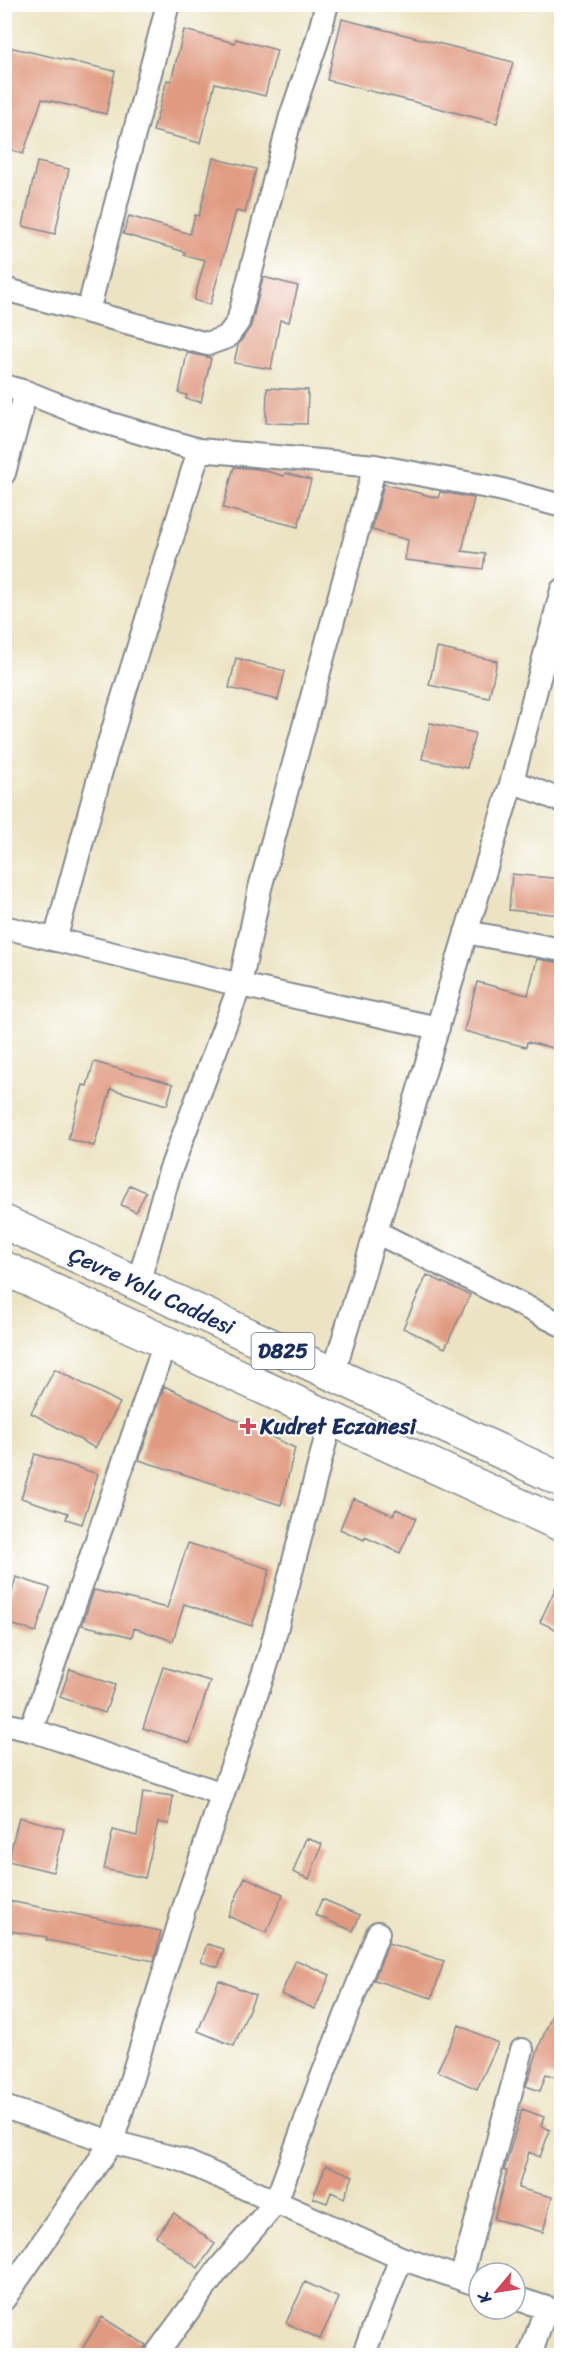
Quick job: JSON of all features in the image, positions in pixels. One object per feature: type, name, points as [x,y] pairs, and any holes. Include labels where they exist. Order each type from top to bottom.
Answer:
[{"type":"highway","name":"Çevre Yolu Caddesi","points":[[4,1222],[561,1480]]},
{"type":"highway","name":"Çevre Yolu Caddesi","points":[[4,1268],[561,1525]]},
{"type":"street","points":[[88,311],[168,4]]},
{"type":"street","points":[[4,289],[207,344],[227,337],[238,322],[291,116],[317,41],[327,4]]},
{"type":"street","points":[[4,473],[15,389],[94,419],[199,450],[375,466],[499,489],[561,506]]},
{"type":"street","points":[[55,940],[105,756],[199,450]]},
{"type":"street","points":[[138,1284],[170,1171],[240,985],[260,888],[375,466]]},
{"type":"street","points":[[333,1374],[512,781],[561,590]]},
{"type":"street","points":[[512,781],[561,801]]},
{"type":"street","points":[[4,927],[240,985],[438,1028]]},
{"type":"street","points":[[466,932],[561,950]]},
{"type":"street","points":[[376,1232],[561,1325]]},
{"type":"street","points":[[31,1731],[165,1343]]},
{"type":"street","points":[[4,2299],[112,2142],[185,1905],[269,1657],[332,1419]]},
{"type":"street","points":[[4,1724],[223,1794]]},
{"type":"street","points":[[155,2355],[218,2270],[276,2202],[378,1934]]},
{"type":"street","points":[[475,2261],[522,2050]]},
{"type":"street","points":[[4,2107],[112,2142],[182,2160],[401,2258],[467,2281]]},
{"type":"street","points":[[363,2355],[401,2258]]},
{"type":"street","points":[[527,2302],[554,2310],[530,2355]]},
{"type":"building","points":[[342,19],[513,62],[497,123],[327,80]]},
{"type":"building","points":[[184,30],[235,43],[236,39],[277,50],[265,96],[215,83],[200,143],[153,131],[167,80],[171,81]]},
{"type":"building","points":[[4,46],[115,71],[106,114],[42,99],[23,154],[4,147]]},
{"type":"building","points":[[213,158],[256,169],[245,213],[236,211],[210,305],[194,300],[205,260],[123,234],[129,216],[190,234],[195,215],[199,216]]},
{"type":"building","points":[[37,162],[69,169],[55,234],[23,226]]},
{"type":"building","points":[[263,277],[298,286],[289,322],[280,320],[271,369],[234,363],[238,345],[251,326]]},
{"type":"building","points":[[187,353],[211,358],[201,402],[186,399],[187,395],[179,393]]},
{"type":"building","points":[[267,388],[308,390],[307,424],[266,423]]},
{"type":"building","points":[[234,467],[258,469],[284,476],[285,473],[311,480],[298,527],[223,508]]},
{"type":"building","points":[[384,484],[438,498],[440,492],[474,498],[462,551],[485,554],[483,569],[405,560],[408,540],[372,530]]},
{"type":"building","points":[[437,648],[497,661],[489,698],[429,685]]},
{"type":"building","points":[[236,658],[285,671],[278,700],[229,688]]},
{"type":"building","points":[[430,723],[475,733],[467,768],[422,759]]},
{"type":"building","points":[[512,874],[561,879],[561,915],[509,910]]},
{"type":"building","points":[[537,959],[561,963],[561,1050],[527,1042],[526,1047],[464,1031],[477,982],[528,995]]},
{"type":"building","points":[[94,1062],[173,1084],[167,1105],[111,1089],[94,1146],[68,1139],[83,1085],[87,1086]]},
{"type":"building","points":[[130,1185],[146,1192],[136,1212],[121,1205]]},
{"type":"building","points":[[427,1275],[470,1295],[445,1348],[403,1328]]},
{"type":"building","points":[[55,1369],[120,1403],[95,1448],[31,1413]]},
{"type":"building","points":[[164,1386],[295,1448],[281,1505],[139,1460]]},
{"type":"building","points":[[35,1454],[98,1474],[82,1524],[66,1519],[68,1513],[21,1498]]},
{"type":"building","points":[[353,1498],[393,1515],[396,1509],[416,1518],[400,1553],[365,1537],[364,1540],[340,1529]]},
{"type":"building","points":[[188,1543],[270,1569],[252,1626],[184,1604],[173,1641],[134,1628],[132,1637],[82,1625],[94,1590],[167,1608]]},
{"type":"building","points":[[561,1576],[561,1632],[540,1622]]},
{"type":"building","points":[[16,1577],[50,1588],[36,1632],[4,1622]]},
{"type":"building","points":[[163,1667],[210,1681],[190,1743],[143,1728]]},
{"type":"building","points":[[70,1669],[115,1685],[105,1713],[60,1697]]},
{"type":"building","points":[[143,1792],[173,1796],[169,1824],[158,1822],[145,1878],[104,1869],[113,1830],[137,1836]]},
{"type":"building","points":[[19,1817],[64,1829],[53,1872],[8,1861]]},
{"type":"building","points":[[306,1838],[322,1844],[309,1879],[293,1872]]},
{"type":"building","points":[[245,1877],[283,1894],[266,1933],[228,1916]]},
{"type":"building","points":[[322,1899],[360,1915],[353,1931],[315,1915]]},
{"type":"building","points":[[4,1900],[161,1931],[154,1961],[46,1940],[47,1937],[4,1930]]},
{"type":"building","points":[[388,1943],[444,1961],[432,1998],[374,1980]]},
{"type":"building","points":[[207,1944],[224,1949],[218,1967],[201,1962]]},
{"type":"building","points":[[296,1960],[330,1975],[315,2009],[281,1994]]},
{"type":"building","points":[[219,1980],[255,1995],[234,2046],[198,2031]]},
{"type":"building","points":[[560,1996],[561,2079],[546,2074],[540,2091],[526,2086]]},
{"type":"building","points":[[459,2025],[498,2043],[477,2089],[437,2071]]},
{"type":"building","points":[[522,2109],[544,2117],[541,2126],[550,2130],[540,2157],[529,2152],[518,2188],[552,2197],[543,2232],[494,2219],[507,2171],[504,2171]]},
{"type":"building","points":[[326,2165],[353,2176],[344,2198],[331,2192],[327,2203],[313,2198]]},
{"type":"building","points":[[174,2213],[215,2244],[198,2268],[156,2236]]},
{"type":"building","points":[[305,2282],[339,2298],[320,2339],[286,2323]]},
{"type":"building","points":[[102,2317],[146,2345],[139,2355],[93,2355],[82,2349]]},
{"type":"place","name":"Kudret Eczanesi","points":[[248,1426]]}]
